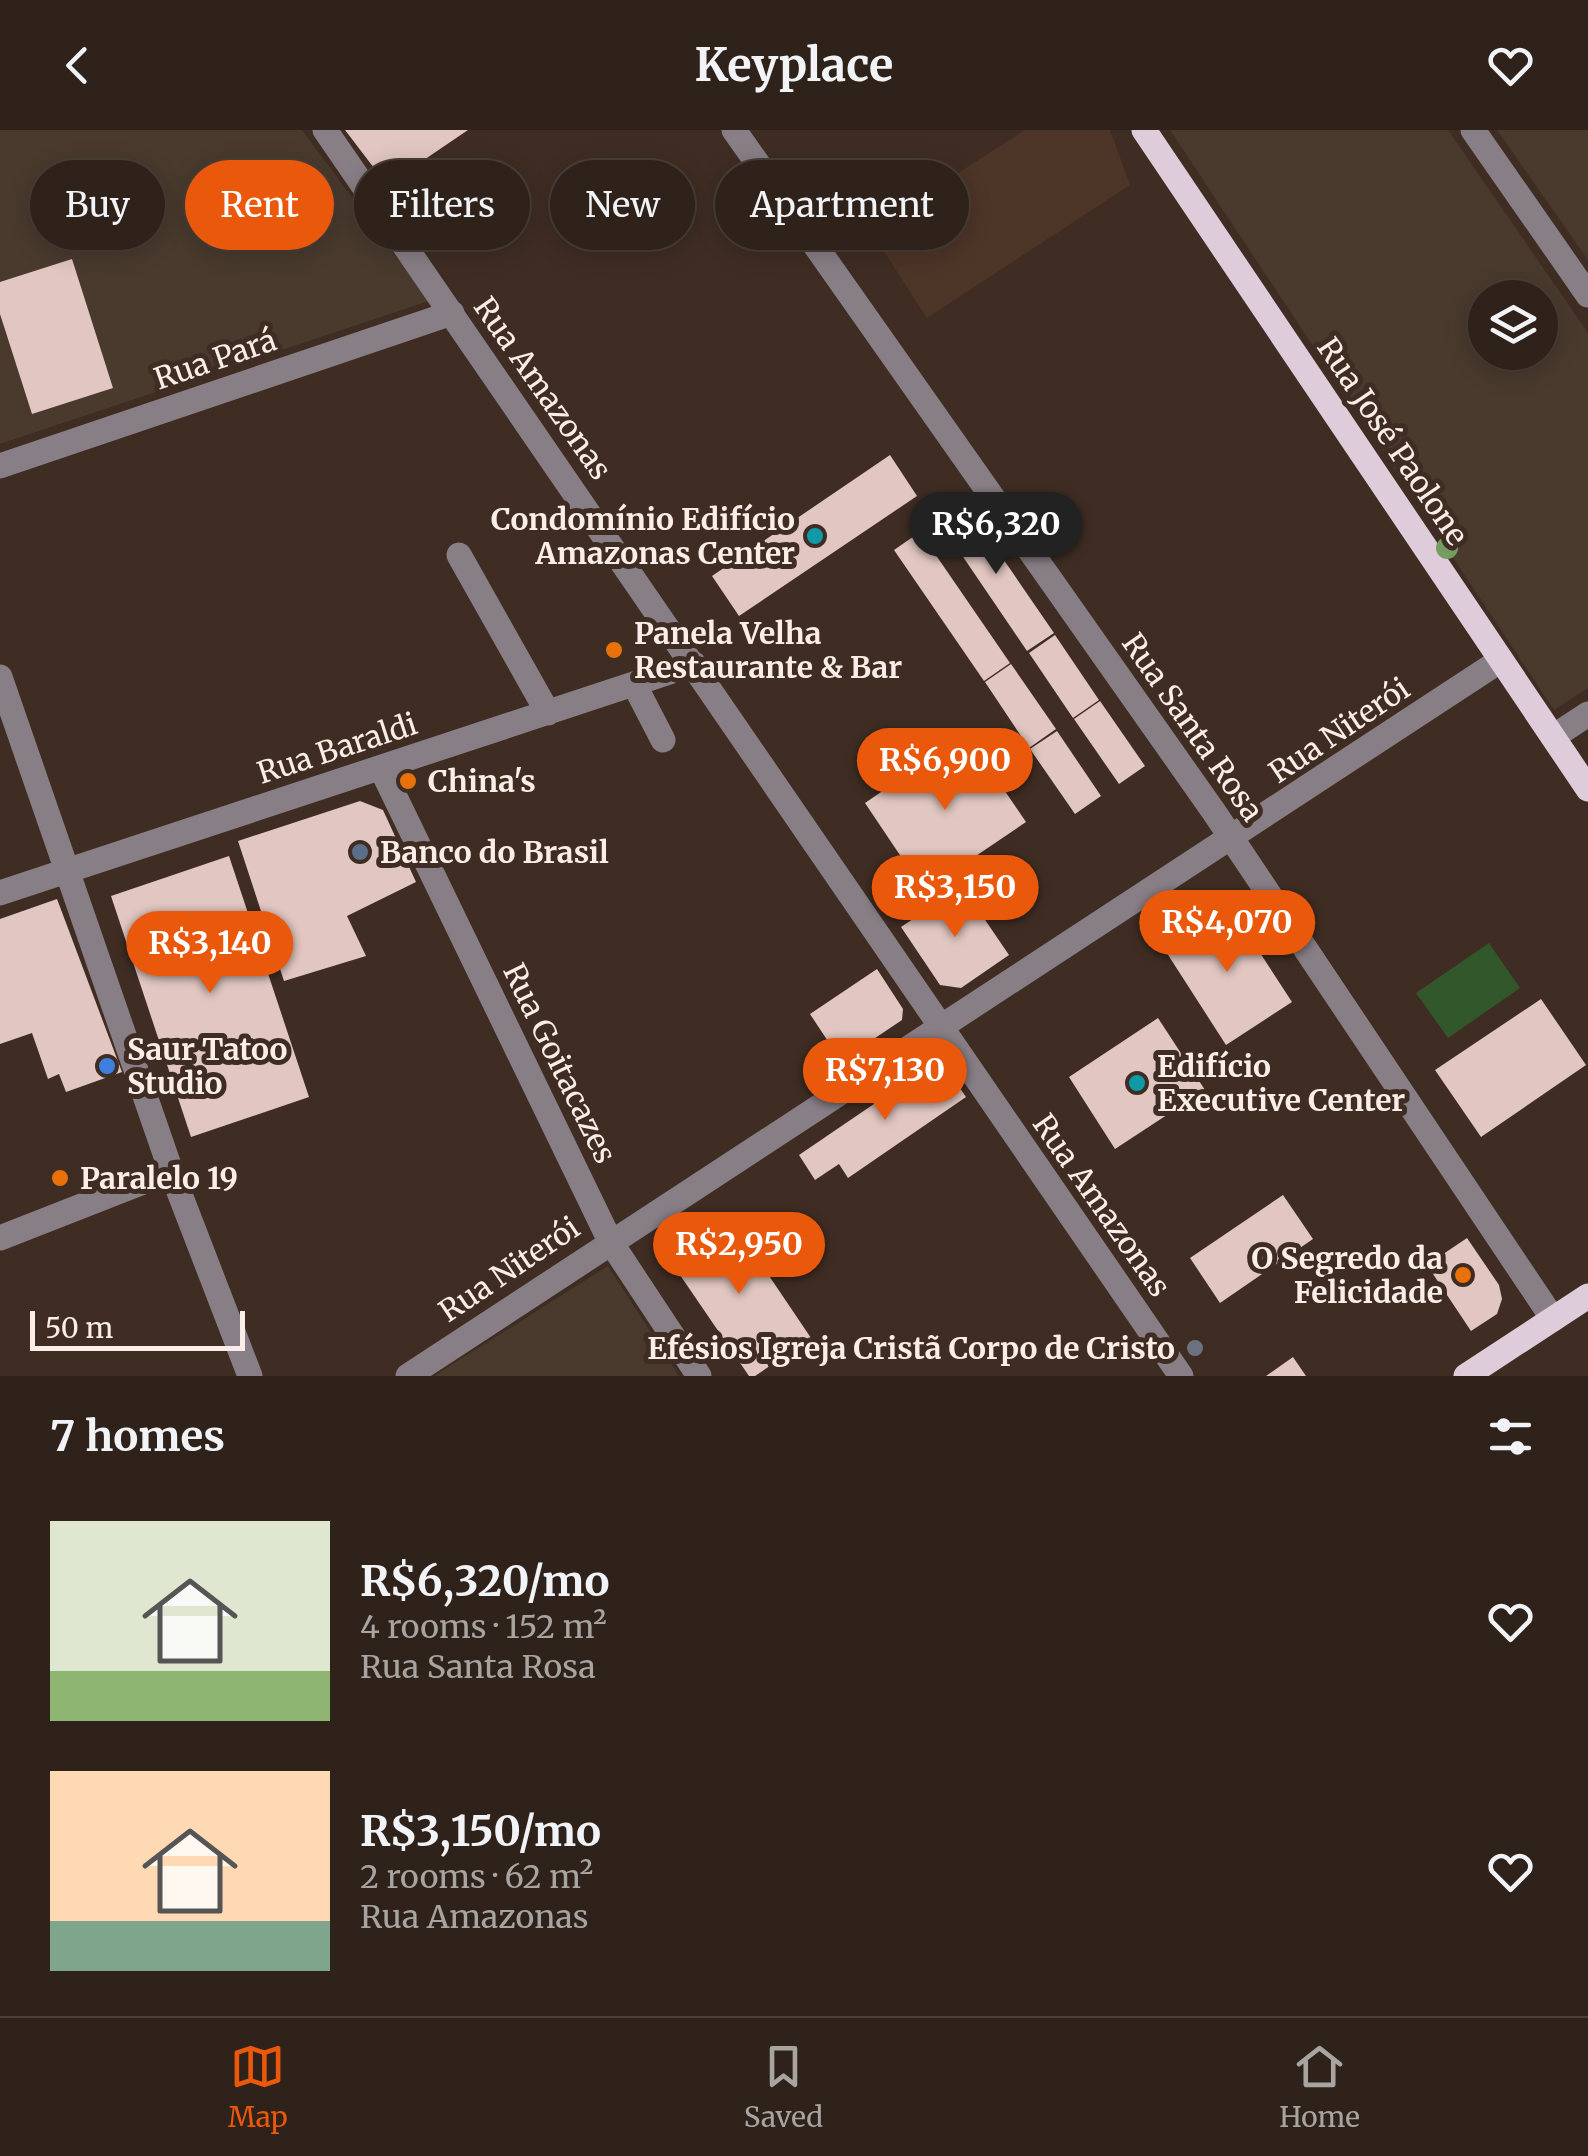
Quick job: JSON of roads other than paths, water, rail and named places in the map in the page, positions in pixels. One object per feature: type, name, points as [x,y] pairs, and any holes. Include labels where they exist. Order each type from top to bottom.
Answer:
[{"type":"main road","name":"Rua José Paolone","points":[[1144,130],[1588,789]]},
{"type":"main road","points":[[1466,1376],[1588,1296]]},
{"type":"street","name":"Rua Amazonas","points":[[325,130],[1181,1376]]},
{"type":"street","name":"Rua Santa Rosa","points":[[734,130],[1232,840],[1553,1319]]},
{"type":"street","points":[[1473,130],[1588,296]]},
{"type":"street","name":"Rua Pará","points":[[0,466],[452,313]]},
{"type":"street","points":[[459,555],[548,712]]},
{"type":"street","name":"Rua Niterói","points":[[408,1376],[610,1241],[1232,840],[1501,660]]},
{"type":"street","name":"Rua Baraldi","points":[[0,893],[694,664]]},
{"type":"street","points":[[0,677],[12,747],[68,872],[170,1171],[250,1376]]},
{"type":"street","points":[[634,684],[662,740]]},
{"type":"street","points":[[1553,736],[1588,714]]},
{"type":"street","name":"Rua Goitacazes","points":[[380,768],[610,1241],[699,1376]]},
{"type":"street","points":[[0,1238],[170,1171]]},
{"type":"place","name":"Condomínio Edifício Amazonas Center","points":[[815,536]]},
{"type":"place","name":"Panela Velha Restaurante & Bar","points":[[614,650]]},
{"type":"place","name":"China's","points":[[408,781]]},
{"type":"place","name":"Banco do Brasil","points":[[360,852]]},
{"type":"place","name":"Saur Tatoo Studio","points":[[107,1066]]},
{"type":"place","name":"Edifício Executive Center","points":[[1137,1083]]},
{"type":"place","name":"Paralelo 19","points":[[60,1178]]},
{"type":"place","name":"O Segredo da Felicidade","points":[[1463,1275]]},
{"type":"place","name":"Efésios Igreja Cristã Corpo de Cristo","points":[[1195,1348]]}]
